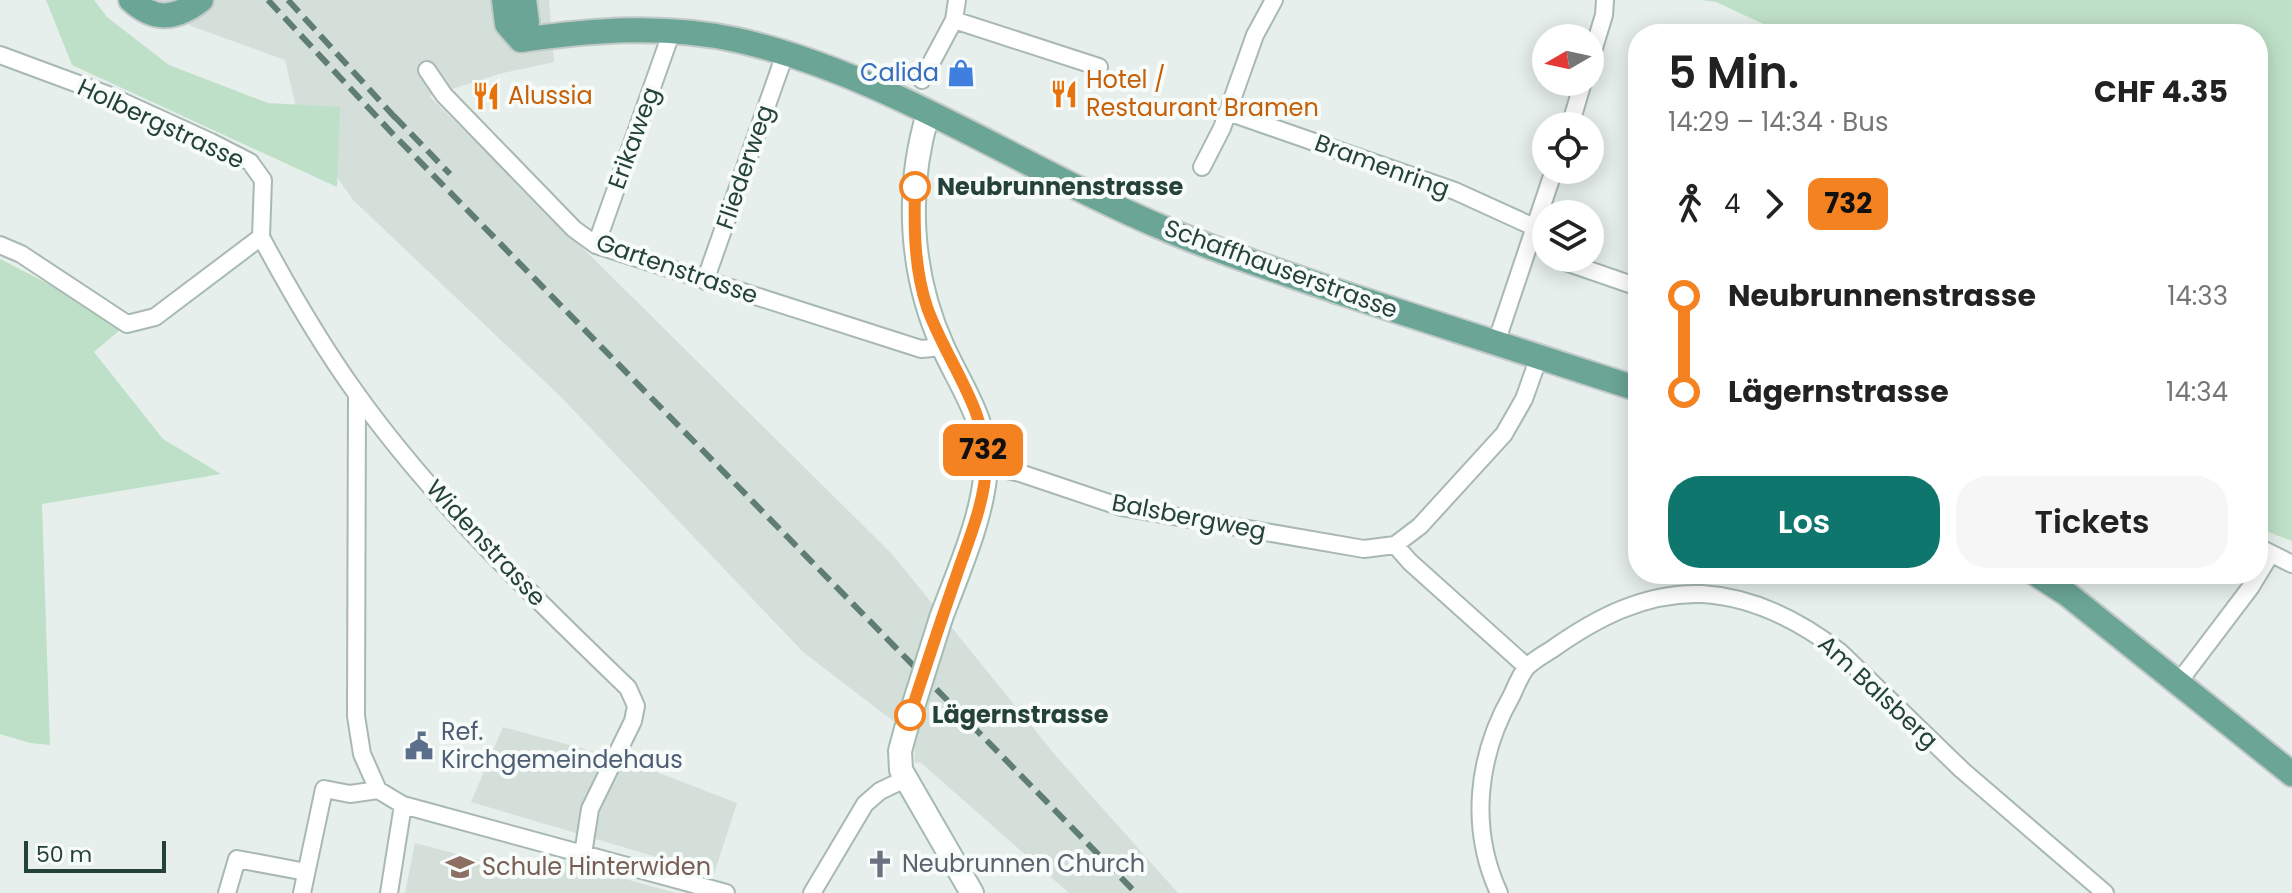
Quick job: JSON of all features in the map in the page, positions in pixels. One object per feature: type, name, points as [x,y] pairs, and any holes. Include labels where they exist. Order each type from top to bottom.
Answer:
[{"type":"main road","points":[[504,0],[507,24],[521,40]]},
{"type":"main road","points":[[521,40],[527,22],[524,0]]},
{"type":"main road","points":[[136,4],[161,17],[174,16],[200,1]]},
{"type":"main road","name":"Schaffhauserstrasse","points":[[521,40],[585,31],[672,31],[735,40],[785,54],[850,78],[1169,231],[1308,281],[1628,386]]},
{"type":"main road","points":[[2052,584],[2292,774]]},
{"type":"street","points":[[922,80],[954,20],[957,0]]},
{"type":"street","points":[[1601,24],[1605,0]]},
{"type":"street","points":[[1202,167],[1228,112],[1268,2]]},
{"type":"street","points":[[954,20],[1099,67]]},
{"type":"street","name":"Erikaweg","points":[[596,245],[672,31]]},
{"type":"street","name":"Fliederweg","points":[[705,281],[785,54]]},
{"type":"street","name":"Holbergstrasse","points":[[0,55],[108,95],[250,162],[263,180],[261,237]]},
{"type":"street","name":"Gartenstrasse","points":[[427,70],[463,115],[574,229],[596,245],[921,349],[943,347]]},
{"type":"street","name":"Bramenring","points":[[1228,112],[1455,191],[1532,226]]},
{"type":"street","points":[[928,114],[915,187],[914,230],[919,272],[927,305],[943,347],[977,412],[986,465],[977,514],[941,618],[899,760],[905,779],[972,893]]},
{"type":"street","points":[[1496,343],[1532,233]]},
{"type":"street","points":[[0,245],[21,254],[127,324],[155,317],[261,237]]},
{"type":"street","name":"Widenstrasse","points":[[261,237],[304,316],[357,394],[419,472],[506,568],[628,688],[636,706],[633,721],[590,809],[583,854]]},
{"type":"street","points":[[1527,248],[1532,250]]},
{"type":"street","points":[[1595,272],[1628,284]]},
{"type":"street","points":[[1527,667],[1395,545],[1420,526],[1504,434],[1524,399],[1539,357]]},
{"type":"street","points":[[357,394],[356,716],[362,754],[378,790],[403,805],[726,893]]},
{"type":"street","name":"Balsbergweg","points":[[986,465],[1020,473],[1121,507],[1364,549],[1395,545]]},
{"type":"street","points":[[2268,553],[2292,564]]},
{"type":"street","points":[[2178,683],[2252,584]]},
{"type":"street","name":"Am Balsberg","points":[[1499,893],[1483,842],[1481,787],[1493,734],[1527,667],[1602,617],[1653,599],[1702,594],[1752,603],[1819,636],[1840,652],[1962,770],[2105,893]]},
{"type":"street","points":[[812,893],[865,804],[880,791],[905,779]]},
{"type":"street","points":[[302,893],[324,789],[350,794],[378,790]]},
{"type":"street","points":[[389,893],[403,805]]},
{"type":"street","points":[[227,893],[237,859],[306,872]]},
{"type":"shaded area","points":[[159,0],[549,0],[554,62],[503,73],[429,96],[892,554],[1056,756],[1178,893],[1069,893],[920,762],[915,763],[914,737],[803,652],[561,397],[353,200],[300,124],[285,60],[191,26]]},
{"type":"shaded area","points":[[503,727],[628,761],[737,803],[714,874],[471,802]]},
{"type":"shaded area","name":"Schule Hinterwiden","points":[[415,843],[544,877],[550,858],[676,893],[405,893]]},
{"type":"green space","points":[[46,0],[94,0],[107,17],[169,65],[268,103],[340,107],[337,187],[72,65]]},
{"type":"green space","points":[[1702,0],[2292,0],[2292,541],[2268,532],[2268,24],[1763,24],[1716,2]]},
{"type":"green space","points":[[0,259],[127,324],[94,352],[163,439],[221,474],[42,504],[50,745],[0,734]]},
{"type":"railway","points":[[268,0],[391,132],[1136,893]]},
{"type":"railway","points":[[288,0],[400,123]]},
{"type":"railway","points":[[394,116],[450,174]]},
{"type":"bus line","name":"732","points":[[910,715],[977,514],[986,465],[977,412],[943,347],[927,305],[914,230],[915,187]]},
{"type":"place","name":"Calida","points":[[961,73]]},
{"type":"place","name":"Hotel / Restaurant Bramen","points":[[1064,94]]},
{"type":"place","name":"Alussia","points":[[486,96]]},
{"type":"place","name":"Neubrunnenstrasse","points":[[915,187]]},
{"type":"place","name":"Lägernstrasse","points":[[910,715]]},
{"type":"place","name":"Ref. Kirchgemeindehaus","points":[[419,746]]},
{"type":"place","name":"Neubrunnen Church","points":[[880,864]]},
{"type":"place","name":"Schule Hinterwiden","points":[[460,867]]}]
